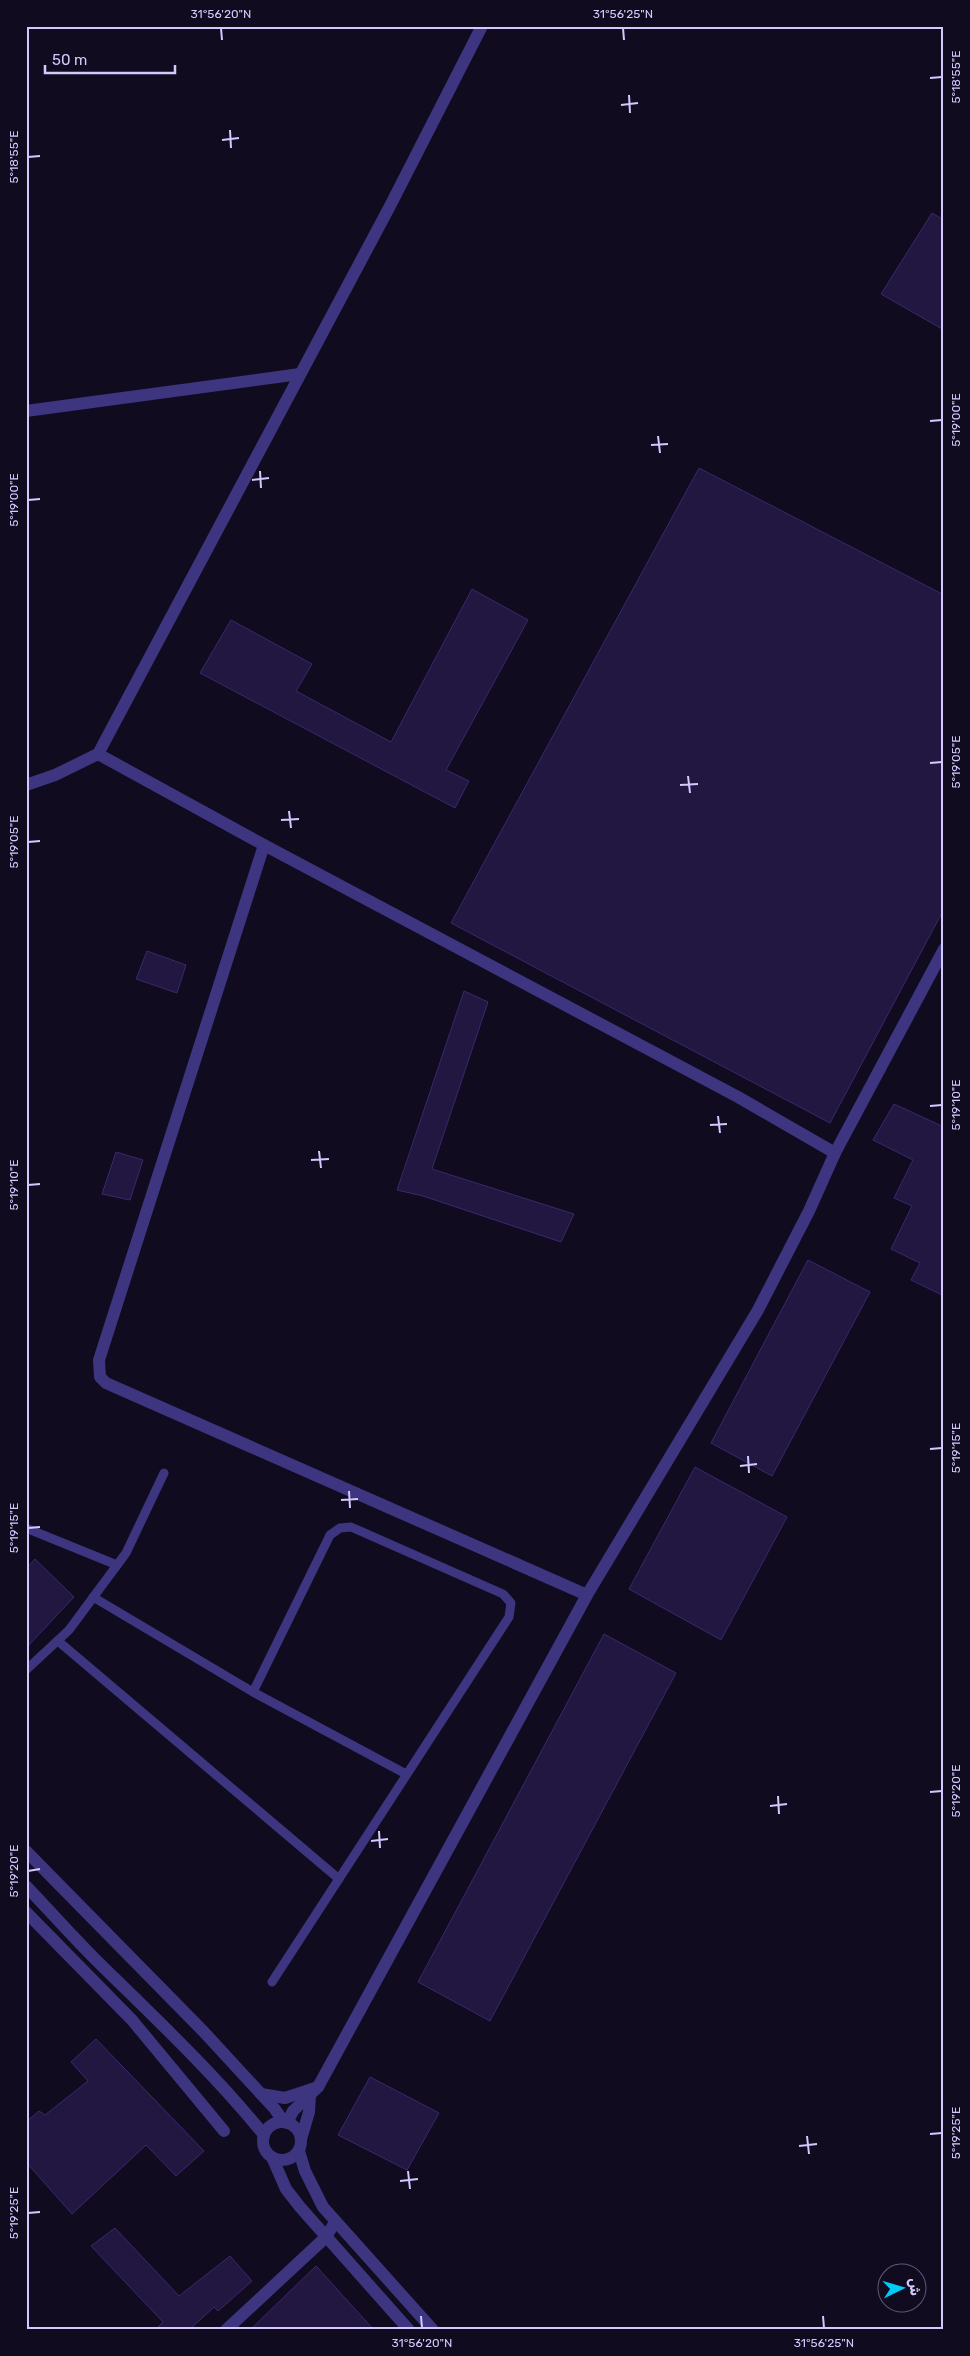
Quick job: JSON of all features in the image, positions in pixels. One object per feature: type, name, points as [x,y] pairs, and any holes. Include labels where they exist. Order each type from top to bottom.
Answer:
[{"type":"street","points":[[26,785],[55,775],[98,754],[482,26]]},
{"type":"street","points":[[26,411],[300,374]]},
{"type":"street","points":[[98,754],[264,846],[738,1097],[835,1153]]},
{"type":"street","points":[[264,846],[99,1360],[100,1377],[106,1383],[587,1595]]},
{"type":"street","points":[[272,2157],[278,2160],[290,2159],[300,2145],[314,2091],[587,1595],[758,1310],[835,1153],[944,949]]},
{"type":"street","points":[[26,1851],[204,2031],[274,2108],[285,2123],[296,2128],[314,2191],[323,2207],[433,2330]]},
{"type":"street","points":[[26,1886],[95,1959],[120,1981],[222,2086],[264,2135],[264,2147],[272,2157],[286,2189],[405,2327]]},
{"type":"street","points":[[26,1912],[132,2020],[224,2132]]},
{"type":"street","points":[[120,1981],[137,1965]]},
{"type":"street","points":[[132,2020],[145,2007]]},
{"type":"street","points":[[261,2094],[285,2098],[314,2091]]},
{"type":"street","points":[[264,2135],[272,2126],[285,2123],[294,2110],[314,2091]]},
{"type":"street","points":[[226,2330],[326,2237],[335,2222]]},
{"type":"lane","points":[[26,1670],[69,1630],[126,1553],[164,1473]]},
{"type":"lane","points":[[253,1692],[330,1535],[340,1528],[351,1527],[503,1594],[511,1603],[509,1617],[272,1982]]},
{"type":"lane","points":[[26,1528],[117,1565]]},
{"type":"lane","points":[[93,1597],[253,1692],[406,1774]]},
{"type":"lane","points":[[58,1641],[338,1879]]},
{"type":"building","points":[[932,213],[944,220],[944,330],[881,294]]},
{"type":"building","points":[[699,468],[944,595],[944,909],[830,1123],[451,923]]},
{"type":"building","points":[[472,589],[528,620],[446,770],[469,781],[455,808],[200,673],[231,620],[312,664],[296,691],[391,742]]},
{"type":"building","points":[[147,951],[186,965],[177,993],[136,979]]},
{"type":"building","points":[[464,991],[488,1002],[432,1169],[574,1214],[561,1242],[423,1196],[397,1190]]},
{"type":"building","points":[[894,1104],[944,1127],[944,1296],[911,1280],[920,1263],[891,1249],[912,1206],[894,1198],[913,1160],[873,1140]]},
{"type":"building","points":[[116,1152],[143,1160],[130,1200],[102,1194]]},
{"type":"building","points":[[808,1260],[870,1292],[772,1476],[711,1443]]},
{"type":"building","points":[[695,1467],[787,1517],[721,1640],[629,1589]]},
{"type":"building","points":[[35,1559],[74,1597],[26,1648],[26,1569]]},
{"type":"building","points":[[604,1634],[676,1673],[490,2021],[418,1982]]},
{"type":"building","points":[[96,2039],[204,2151],[176,2176],[146,2145],[72,2214],[26,2162],[26,2122],[39,2111],[45,2115],[88,2081],[71,2062]]},
{"type":"building","points":[[370,2077],[439,2113],[407,2170],[338,2135]]},
{"type":"building","points":[[115,2228],[179,2296],[230,2256],[252,2281],[218,2311],[214,2307],[189,2330],[155,2330],[163,2322],[91,2246]]},
{"type":"building","points":[[316,2266],[374,2330],[250,2330]]}]
